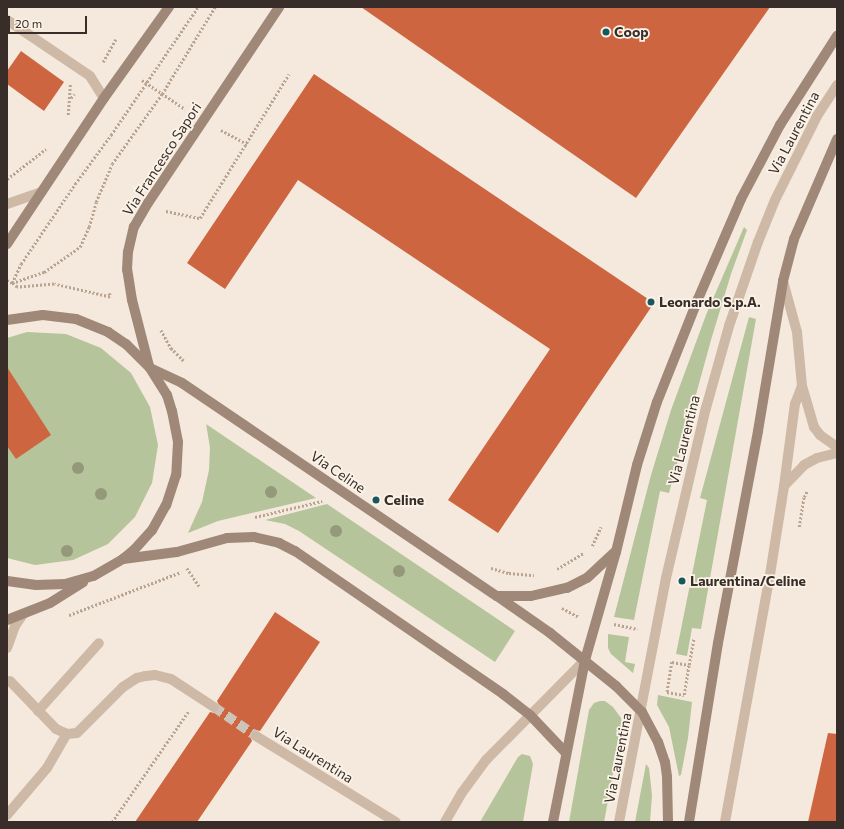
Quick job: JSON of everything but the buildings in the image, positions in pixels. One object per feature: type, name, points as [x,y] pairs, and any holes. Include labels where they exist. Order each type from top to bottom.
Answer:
[{"type":"street","points":[[7,244],[104,98],[168,7]]},
{"type":"street","name":"Via Francesco Sapori","points":[[150,368],[128,281],[128,261],[131,235],[138,218],[279,7]]},
{"type":"street","points":[[7,20],[90,76],[104,98]]},
{"type":"street","name":"Via Laurentina","points":[[553,822],[585,660],[616,552],[637,465],[657,402],[727,228],[741,199],[780,125],[837,36]]},
{"type":"street","name":"Via Laurentina","points":[[619,822],[642,712],[674,540],[706,408],[729,326],[758,242],[775,200],[817,116],[837,85]]},
{"type":"street","points":[[689,822],[715,660],[758,430],[783,281],[794,239],[837,139]]},
{"type":"street","points":[[7,204],[41,192]]},
{"type":"street","points":[[783,281],[797,332],[802,386],[814,428],[820,435],[837,447]]},
{"type":"street","points":[[7,320],[43,315],[65,317],[87,322],[108,332],[126,344],[150,368],[167,395],[172,411],[178,442],[176,474],[172,490],[160,518],[144,540],[123,559],[50,603],[7,620]]},
{"type":"street","name":"Via Celine","points":[[150,368],[182,384],[497,596],[550,633],[585,660],[627,696],[642,712],[658,742],[666,767],[668,822]]},
{"type":"street","points":[[725,822],[784,486],[795,404],[802,386]]},
{"type":"street","points":[[784,486],[804,465],[817,458],[837,453]]},
{"type":"street","points":[[123,559],[177,552],[218,540],[240,537],[254,537],[270,540],[295,551],[493,686],[530,715],[566,753]]},
{"type":"street","points":[[497,596],[531,596],[567,588],[587,578],[616,552]]},
{"type":"street","points":[[7,580],[21,584],[50,585],[65,584],[93,576]]},
{"type":"street","points":[[7,648],[15,626],[23,614]]},
{"type":"street","points":[[38,711],[99,643]]},
{"type":"street","name":"Via Laurentina","points":[[445,822],[474,775],[530,715],[585,660]]},
{"type":"street","points":[[8,677],[56,729],[67,734],[77,733],[122,686],[137,678],[146,676],[155,675],[171,679],[214,707]]},
{"type":"street","points":[[7,815],[48,768],[67,734]]},
{"type":"street","name":"Via Laurentina","points":[[256,736],[396,822]]},
{"type":"path","points":[[12,283],[20,264],[198,7]]},
{"type":"path","points":[[12,283],[44,272],[80,247],[89,227],[96,202],[112,164],[162,94],[215,7]]},
{"type":"path","points":[[103,62],[116,39]]},
{"type":"path","points":[[165,211],[200,218],[289,74]]},
{"type":"path","points":[[68,79],[70,98],[68,118]]},
{"type":"path","points":[[142,80],[185,109]]},
{"type":"path","points":[[70,98],[74,94]]},
{"type":"path","points":[[221,130],[247,144]]},
{"type":"path","points":[[7,179],[48,148]]},
{"type":"path","points":[[7,280],[17,287],[54,284],[110,297],[110,291]]},
{"type":"path","points":[[158,325],[171,348],[187,364]]},
{"type":"path","points":[[797,534],[804,497],[811,484]]},
{"type":"path","points":[[240,537],[241,520],[325,501],[336,487]]},
{"type":"path","points":[[590,548],[602,523]]},
{"type":"path","points":[[553,572],[585,552]]},
{"type":"path","points":[[486,566],[508,574],[538,575]]},
{"type":"path","points":[[65,616],[191,568]]},
{"type":"path","points":[[560,602],[561,607],[581,618]]},
{"type":"path","points":[[612,624],[637,628],[635,635]]},
{"type":"path","points":[[672,662],[667,692],[684,695],[694,638]]},
{"type":"path","points":[[668,662],[689,665]]},
{"type":"path","points":[[112,822],[189,709]]},
{"type":"green space","points":[[744,227],[747,230],[731,274],[711,340],[669,493],[660,491],[634,620],[614,617],[651,475],[671,410],[706,315]]},
{"type":"green space","points":[[749,317],[756,319],[701,629],[692,628],[687,656],[676,654],[707,500],[700,498]]},
{"type":"green space","points":[[27,332],[66,334],[101,348],[131,373],[150,407],[158,445],[152,483],[135,517],[108,544],[73,560],[35,565],[7,558],[7,338]]},
{"type":"green space","points":[[206,424],[316,498],[218,521],[188,533],[202,502],[209,470],[210,448]]},
{"type":"green space","points":[[327,504],[515,631],[495,662],[299,531],[285,524],[265,520]]},
{"type":"green space","points":[[608,634],[629,637],[625,662],[635,664],[633,673],[611,654],[608,648]]},
{"type":"green space","points":[[658,695],[692,702],[688,738],[681,775],[679,776],[669,727],[657,705]]},
{"type":"green space","points":[[605,701],[613,707],[621,718],[622,725],[604,822],[569,822],[589,710],[594,703]]},
{"type":"green space","points":[[522,754],[530,756],[533,764],[523,822],[480,822],[518,757]]},
{"type":"green space","points":[[646,764],[649,768],[652,795],[650,822],[635,822]]},
{"type":"tunnel","points":[[214,707],[256,736]]},
{"type":"place","name":"Coop","points":[[606,32]]},
{"type":"place","name":"Leonardo S.p.A.","points":[[651,302]]},
{"type":"place","name":"Celine","points":[[376,500]]},
{"type":"place","name":"Laurentina/Celine","points":[[682,581]]}]
